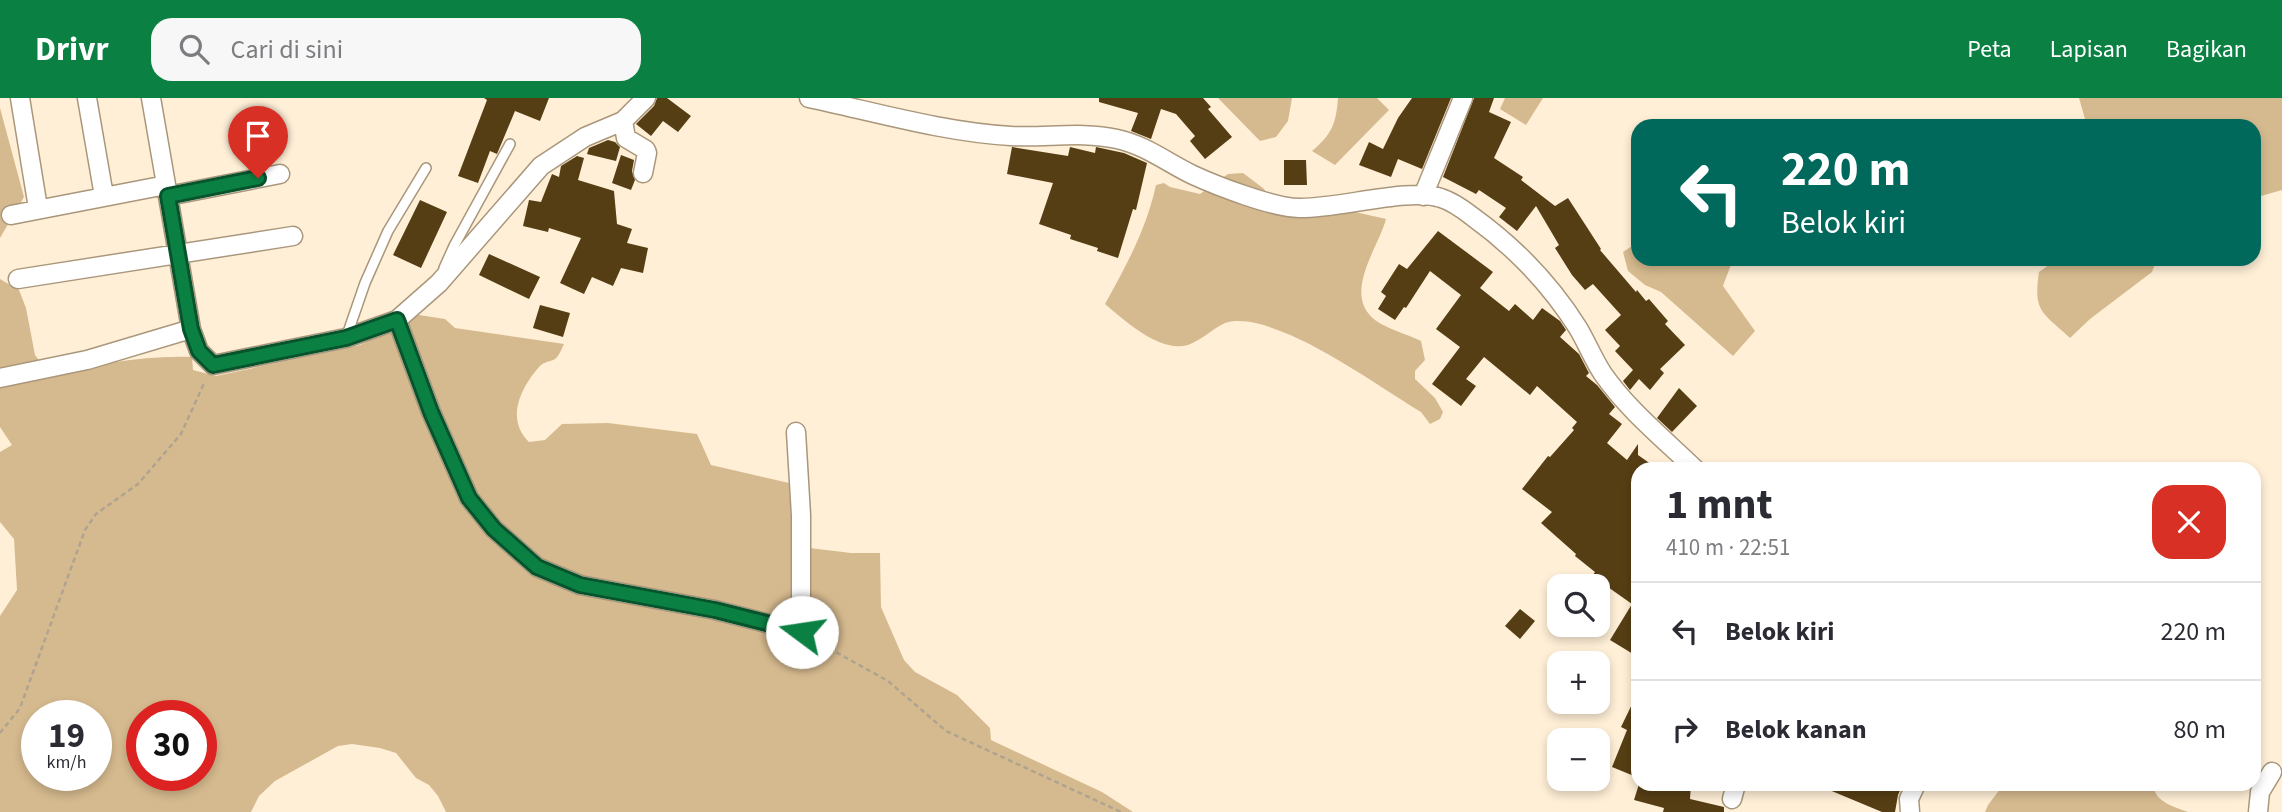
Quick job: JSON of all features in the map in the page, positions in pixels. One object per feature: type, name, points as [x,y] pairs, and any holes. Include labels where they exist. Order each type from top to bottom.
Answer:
[{"type":"street","points":[[20,98],[38,208]]},
{"type":"street","points":[[87,98],[104,197]]},
{"type":"street","points":[[151,98],[191,329],[199,351],[213,365],[346,338],[397,320],[439,283],[541,166],[585,137],[623,121],[646,98]]},
{"type":"street","points":[[808,98],[962,130],[1013,136],[1065,135],[1117,139],[1149,150],[1193,175],[1238,193],[1296,208],[1340,206],[1411,195],[1440,197],[1472,216],[1518,255],[1578,328],[1604,376],[1627,403],[1688,462]]},
{"type":"street","points":[[1423,196],[1463,98]]},
{"type":"street","points":[[623,121],[626,138],[648,153],[643,173]]},
{"type":"street","points":[[11,215],[104,197],[167,191],[280,174]]},
{"type":"street","points":[[18,279],[293,236]]},
{"type":"street","points":[[397,320],[436,423],[469,498],[494,529],[537,567],[580,585],[715,610],[802,632],[801,514],[796,432]]},
{"type":"street","points":[[0,378],[87,360],[191,329]]},
{"type":"street","points":[[2261,791],[2277,774]]},
{"type":"street","points":[[1910,812],[1909,799],[1913,791]]},
{"type":"street","points":[[2258,812],[2261,791]]},
{"type":"lane","points":[[439,283],[454,246],[510,144]]},
{"type":"lane","points":[[346,338],[388,231],[426,168]]},
{"type":"path","points":[[0,733],[20,708],[85,530],[96,514],[138,484],[181,434],[213,365]]},
{"type":"path","points":[[802,632],[888,681],[946,731],[1121,812]]},
{"type":"shaded area","points":[[1218,98],[1292,98],[1288,121],[1276,137],[1260,141]]},
{"type":"shaded area","points":[[1338,98],[1377,98],[1389,110],[1335,165],[1312,151],[1332,128]]},
{"type":"shaded area","points":[[1505,98],[1543,98],[1526,125],[1500,109]]},
{"type":"shaded area","points":[[2079,98],[2282,98],[2282,190],[2261,196],[2261,119],[2085,119]]},
{"type":"shaded area","points":[[0,108],[24,197],[0,238]]},
{"type":"shaded area","points":[[1243,173],[1285,210],[1355,212],[1386,219],[1365,271],[1362,297],[1366,309],[1375,320],[1421,341],[1425,360],[1415,371],[1415,379],[1435,398],[1443,412],[1440,419],[1430,424],[1421,412],[1348,366],[1310,344],[1267,326],[1236,321],[1225,323],[1193,343],[1177,346],[1144,334],[1105,304],[1141,232],[1156,185],[1164,183],[1200,194],[1228,174]]},
{"type":"shaded area","points":[[1631,247],[1631,266],[1730,266],[1723,286],[1755,331],[1733,356],[1661,292],[1645,285],[1628,271],[1623,252]]},
{"type":"shaded area","points":[[2047,266],[2154,266],[2152,272],[2090,319],[2070,338],[2046,316],[2039,304],[2039,272]]},
{"type":"shaded area","points":[[0,279],[19,290],[26,308],[35,355],[49,373],[138,359],[192,357],[193,370],[216,376],[360,345],[419,315],[445,319],[455,328],[564,344],[555,359],[540,366],[518,403],[518,423],[529,442],[545,440],[562,424],[608,423],[697,434],[711,465],[789,483],[793,546],[851,553],[880,553],[881,607],[904,660],[915,672],[957,695],[990,728],[991,740],[1102,792],[1133,812],[446,812],[429,785],[416,778],[396,753],[352,744],[338,746],[275,781],[259,796],[251,812],[0,812],[0,616],[17,590],[14,539],[0,522],[0,452],[12,445],[0,427]]},
{"type":"shaded area","points":[[1999,791],[2155,791],[2163,801],[2188,812],[1985,812]]},
{"type":"building","points":[[484,98],[549,98],[540,121],[515,111],[497,154],[490,151],[478,183],[458,176],[487,100]]},
{"type":"building","points":[[657,98],[667,98],[691,116],[678,132],[663,121],[651,136],[636,124],[654,106]]},
{"type":"building","points":[[1099,98],[1203,98],[1211,107],[1208,109],[1232,137],[1205,159],[1190,141],[1195,136],[1176,114],[1161,109],[1151,139],[1131,131],[1138,113],[1099,102]]},
{"type":"building","points":[[1412,98],[1451,98],[1422,169],[1398,159],[1391,177],[1359,165],[1369,142],[1383,149],[1398,118]]},
{"type":"building","points":[[1474,98],[1494,98],[1489,112],[1511,122],[1494,158],[1523,177],[1521,180],[1555,206],[1568,198],[1600,250],[1636,292],[1637,290],[1646,301],[1649,299],[1668,321],[1665,324],[1685,345],[1660,369],[1664,373],[1650,390],[1639,379],[1630,390],[1623,381],[1633,370],[1615,351],[1620,346],[1605,330],[1621,315],[1593,284],[1585,290],[1572,275],[1555,248],[1559,245],[1536,206],[1517,231],[1499,217],[1506,208],[1479,190],[1476,194],[1443,177]]},
{"type":"building","points":[[608,140],[620,147],[616,161],[587,154],[589,148]]},
{"type":"building","points":[[1012,147],[1068,156],[1070,147],[1095,153],[1096,147],[1124,153],[1147,163],[1136,210],[1133,209],[1118,258],[1070,239],[1071,235],[1039,224],[1053,183],[1007,174]]},
{"type":"building","points":[[621,155],[634,160],[632,171],[635,180],[631,190],[612,183]]},
{"type":"building","points":[[577,156],[584,158],[578,180],[614,191],[617,224],[632,229],[627,243],[648,248],[643,273],[621,268],[613,286],[592,277],[584,294],[560,283],[581,238],[549,228],[548,232],[523,226],[529,200],[541,202],[552,174],[559,177],[561,166]]},
{"type":"building","points":[[1284,160],[1306,160],[1307,185],[1284,185]]},
{"type":"building","points":[[420,200],[447,212],[421,268],[393,255]]},
{"type":"building","points":[[1438,231],[1493,272],[1480,288],[1509,311],[1515,304],[1533,320],[1542,308],[1560,321],[1566,330],[1560,337],[1579,354],[1589,373],[1586,376],[1615,407],[1609,414],[1622,424],[1607,443],[1627,460],[1638,444],[1638,455],[1648,462],[1631,462],[1631,603],[1610,589],[1610,574],[1594,574],[1595,572],[1541,523],[1552,512],[1522,489],[1548,456],[1550,457],[1574,430],[1572,428],[1577,422],[1537,386],[1530,395],[1484,357],[1466,379],[1476,386],[1461,406],[1432,384],[1460,347],[1436,329],[1461,295],[1430,271],[1395,320],[1378,309],[1386,296],[1381,292],[1399,264],[1407,269]]},
{"type":"building","points":[[489,254],[540,277],[529,299],[479,275]]},
{"type":"building","points":[[540,305],[570,313],[563,337],[533,328]]},
{"type":"building","points":[[1679,388],[1697,406],[1672,432],[1657,418]]},
{"type":"building","points":[[1631,606],[1631,653],[1610,640]]},
{"type":"building","points":[[1520,609],[1535,621],[1520,639],[1505,626]]},
{"type":"building","points":[[1631,706],[1631,775],[1612,767],[1627,730],[1621,727]]},
{"type":"building","points":[[1637,791],[1691,791],[1690,799],[1724,807],[1724,812],[1663,812],[1664,808],[1634,800]]},
{"type":"building","points":[[1832,791],[1900,791],[1895,812],[1882,812]]},
{"type":"route","points":[[258,178],[168,196],[191,329],[199,351],[213,365],[346,338],[397,320],[431,412],[469,498],[494,529],[537,567],[580,585],[715,610],[802,632]]}]
